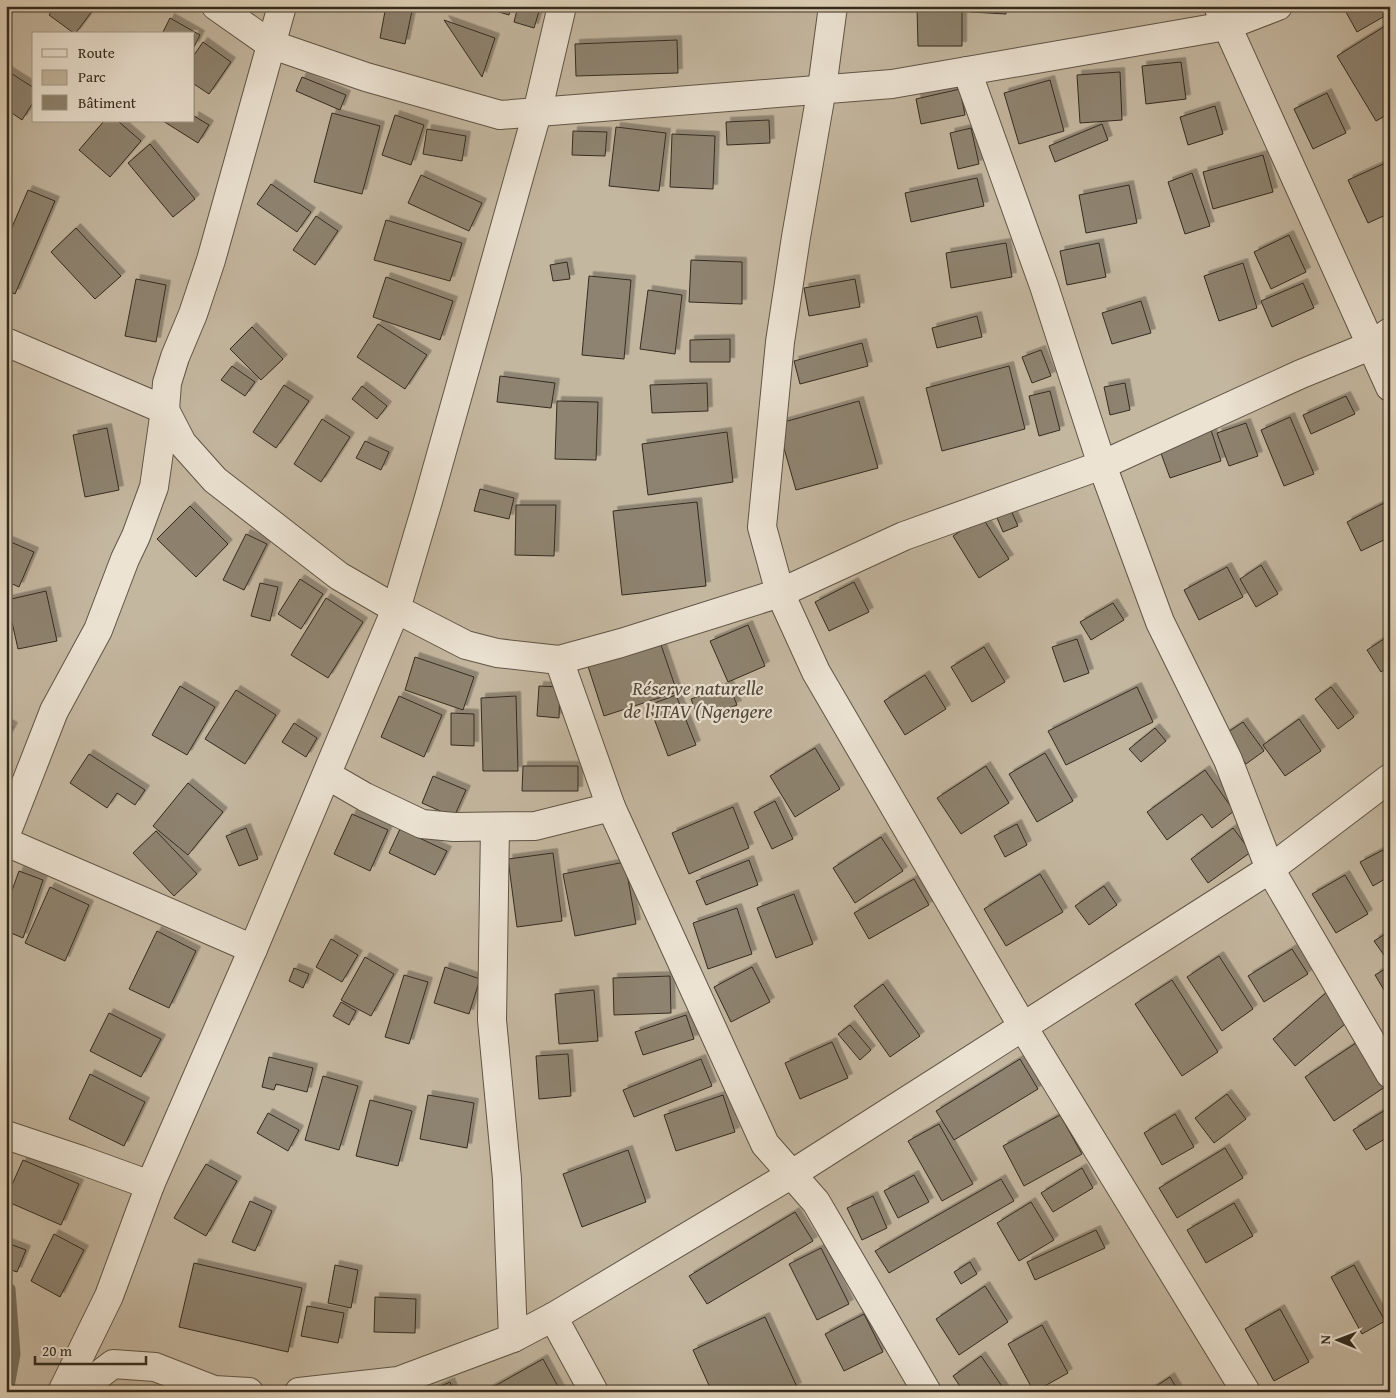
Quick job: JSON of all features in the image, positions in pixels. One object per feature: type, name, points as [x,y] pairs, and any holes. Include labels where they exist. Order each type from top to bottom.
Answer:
[{"type":"street","points":[[216,6],[270,44],[366,77],[500,115],[822,88],[892,84],[967,71],[1222,16],[1278,6]]},
{"type":"street","points":[[6,834],[54,711],[98,630],[154,486],[165,410],[166,383],[193,314],[211,260],[282,6]]},
{"type":"street","points":[[62,1392],[109,1296],[150,1185],[253,949],[396,609],[537,113],[562,6]]},
{"type":"street","points":[[833,6],[822,88],[780,342],[762,527],[780,593],[816,672],[1023,1027],[1246,1392]]},
{"type":"street","points":[[1222,16],[1380,339],[1390,387]]},
{"type":"street","points":[[967,71],[1044,286],[1102,465],[1160,622],[1228,760],[1270,869],[1390,1074]]},
{"type":"street","points":[[6,342],[165,410],[182,443],[215,480],[339,576],[396,609],[466,645],[497,653],[559,660],[621,643],[780,593],[904,536],[1102,465],[1380,339]]},
{"type":"street","points":[[559,660],[611,806],[765,1144],[816,1202],[926,1392]]},
{"type":"street","points":[[327,775],[365,797],[422,824],[495,828],[535,826],[611,806]]},
{"type":"street","points":[[299,1392],[398,1381],[513,1338],[553,1317],[792,1174],[1270,869],[1390,778]]},
{"type":"street","points":[[495,828],[492,1020],[507,1179],[513,1338]]},
{"type":"street","points":[[6,842],[253,949]]},
{"type":"street","points":[[6,1135],[150,1185]]},
{"type":"street","points":[[553,1317],[594,1392]]},
{"type":"street","points":[[77,1392],[113,1364],[155,1367],[215,1391],[249,1392]]},
{"type":"green space","name":"Réserve naturelle de l'ITAV (Ngengere","points":[[6,6],[1390,6],[1390,1392],[6,1392]]},
{"type":"building","points":[[55,6],[96,6],[76,32],[72,32],[49,15]]},
{"type":"building","points":[[386,6],[413,6],[405,44],[380,38]]},
{"type":"building","points":[[479,6],[511,6],[509,15]]},
{"type":"building","points":[[518,6],[540,8],[534,28],[514,22]]},
{"type":"building","points":[[962,6],[962,46],[918,46],[917,7]]},
{"type":"building","points":[[970,6],[1006,6],[1006,14],[970,12]]},
{"type":"building","points":[[1355,6],[1388,6],[1390,13],[1357,32],[1346,12]]},
{"type":"building","points":[[170,18],[195,32],[163,32]]},
{"type":"building","points":[[444,20],[495,38],[482,77]]},
{"type":"building","points":[[1390,23],[1390,113],[1376,121],[1337,56]]},
{"type":"building","points":[[195,32],[200,35],[195,45]]},
{"type":"building","points":[[677,40],[678,73],[576,76],[575,44]]},
{"type":"building","points":[[203,42],[231,62],[209,94],[195,85],[195,54]]},
{"type":"building","points":[[1181,62],[1186,99],[1146,104],[1142,66]]},
{"type":"building","points":[[6,70],[32,87],[32,104],[22,120],[6,109]]},
{"type":"building","points":[[1120,72],[1122,120],[1080,123],[1077,75]]},
{"type":"building","points":[[302,77],[346,95],[340,110],[296,91]]},
{"type":"building","points":[[1050,80],[1064,131],[1019,144],[1004,93]]},
{"type":"building","points":[[960,89],[965,115],[921,124],[916,99]]},
{"type":"building","points":[[1327,93],[1346,133],[1313,149],[1294,109]]},
{"type":"building","points":[[1215,106],[1223,134],[1188,145],[1180,117]]},
{"type":"building","points":[[332,113],[380,126],[362,194],[314,182]]},
{"type":"building","points":[[395,115],[424,125],[411,165],[382,155]]},
{"type":"building","points":[[195,117],[209,125],[198,143],[165,122],[195,122]]},
{"type":"building","points":[[769,120],[770,143],[727,145],[726,122]]},
{"type":"building","points":[[103,122],[119,122],[141,141],[110,177],[79,150]]},
{"type":"building","points":[[1102,124],[1108,140],[1055,162],[1049,146]]},
{"type":"building","points":[[616,127],[666,133],[659,191],[609,186]]},
{"type":"building","points":[[971,128],[979,164],[958,169],[950,133]]},
{"type":"building","points":[[427,129],[466,136],[462,161],[423,154]]},
{"type":"building","points":[[573,131],[607,132],[605,156],[572,155]]},
{"type":"building","points":[[672,134],[715,136],[713,189],[670,187]]},
{"type":"building","points":[[150,144],[195,199],[173,217],[128,163]]},
{"type":"building","points":[[1263,155],[1273,192],[1213,209],[1203,172]]},
{"type":"building","points":[[1390,161],[1390,213],[1368,223],[1348,180]]},
{"type":"building","points":[[1192,173],[1210,226],[1185,234],[1168,182]]},
{"type":"building","points":[[421,175],[482,203],[469,231],[408,203]]},
{"type":"building","points":[[977,178],[984,206],[911,222],[905,193]]},
{"type":"building","points":[[271,184],[311,212],[297,232],[257,204]]},
{"type":"building","points":[[1129,185],[1137,223],[1086,233],[1079,195]]},
{"type":"building","points":[[28,190],[55,201],[15,294],[6,290],[6,241]]},
{"type":"building","points":[[316,216],[338,231],[315,265],[293,250]]},
{"type":"building","points":[[386,220],[462,243],[450,281],[374,260]]},
{"type":"building","points":[[76,228],[121,276],[95,299],[51,252]]},
{"type":"building","points":[[1289,235],[1306,272],[1271,289],[1254,252]]},
{"type":"building","points":[[1006,243],[1012,277],[951,288],[946,253]]},
{"type":"building","points":[[1099,243],[1106,277],[1067,285],[1060,251]]},
{"type":"building","points":[[691,260],[742,262],[742,304],[689,302]]},
{"type":"building","points":[[567,262],[570,279],[553,281],[550,265]]},
{"type":"building","points":[[1243,263],[1257,308],[1219,321],[1204,276]]},
{"type":"building","points":[[589,276],[631,280],[624,359],[582,355]]},
{"type":"building","points":[[386,277],[453,301],[440,340],[373,317]]},
{"type":"building","points":[[136,279],[166,285],[156,342],[125,336]]},
{"type":"building","points":[[855,279],[860,307],[809,316],[804,288]]},
{"type":"building","points":[[1303,283],[1314,308],[1272,327],[1261,301]]},
{"type":"building","points":[[648,290],[682,295],[675,354],[640,349]]},
{"type":"building","points":[[1141,301],[1151,333],[1112,344],[1102,313]]},
{"type":"building","points":[[977,316],[982,337],[937,348],[932,328]]},
{"type":"building","points":[[378,324],[427,355],[405,389],[357,357]]},
{"type":"building","points":[[252,327],[283,359],[261,380],[230,349]]},
{"type":"building","points":[[730,339],[730,362],[690,362],[690,340]]},
{"type":"building","points":[[862,343],[868,366],[800,384],[794,361]]},
{"type":"building","points":[[1041,350],[1051,376],[1032,383],[1022,357]]},
{"type":"building","points":[[232,366],[255,382],[245,396],[221,380]]},
{"type":"building","points":[[1009,366],[1025,429],[942,451],[926,388]]},
{"type":"building","points":[[500,376],[555,383],[551,408],[497,402]]},
{"type":"building","points":[[707,383],[708,411],[652,413],[650,385]]},
{"type":"building","points":[[1125,383],[1130,410],[1110,415],[1104,387]]},
{"type":"building","points":[[284,385],[309,401],[276,448],[253,432]]},
{"type":"building","points":[[362,386],[387,406],[377,419],[352,399]]},
{"type":"building","points":[[1050,391],[1060,430],[1039,436],[1029,396]]},
{"type":"building","points":[[1346,396],[1355,414],[1311,434],[1303,415]]},
{"type":"building","points":[[557,401],[598,402],[596,460],[555,459]]},
{"type":"building","points":[[859,401],[878,468],[796,490],[777,424]]},
{"type":"building","points":[[1290,417],[1314,474],[1284,486],[1261,430]]},
{"type":"building","points":[[322,419],[350,437],[321,482],[294,464]]},
{"type":"building","points":[[1246,423],[1258,456],[1229,466],[1217,433]]},
{"type":"building","points":[[1210,427],[1221,461],[1170,478],[1158,445]]},
{"type":"building","points":[[107,428],[119,490],[85,497],[73,435]]},
{"type":"building","points":[[727,432],[733,482],[648,495],[642,444]]},
{"type":"building","points":[[365,441],[389,452],[381,470],[356,458]]},
{"type":"building","points":[[480,489],[514,498],[509,519],[474,511]]},
{"type":"building","points":[[697,502],[706,586],[622,595],[613,511]]},
{"type":"building","points":[[1384,503],[1390,514],[1390,537],[1361,551],[1347,522]]},
{"type":"building","points":[[516,505],[556,505],[554,556],[515,555]]},
{"type":"building","points":[[190,506],[228,544],[196,577],[157,539]]},
{"type":"building","points":[[1009,506],[1018,526],[1003,532],[995,513]]},
{"type":"building","points":[[982,517],[1009,559],[979,578],[953,536]]},
{"type":"building","points":[[246,534],[267,544],[244,590],[223,580]]},
{"type":"building","points":[[6,540],[34,552],[19,587],[6,581]]},
{"type":"building","points":[[1261,565],[1278,594],[1256,607],[1240,579]]},
{"type":"building","points":[[1227,567],[1243,597],[1199,620],[1184,590]]},
{"type":"building","points":[[300,579],[323,594],[301,629],[278,614]]},
{"type":"building","points":[[854,582],[869,612],[829,631],[815,602]]},
{"type":"building","points":[[260,583],[278,587],[270,621],[251,616]]},
{"type":"building","points":[[46,591],[57,641],[18,649],[7,600]]},
{"type":"building","points":[[326,598],[363,622],[328,678],[291,655]]},
{"type":"building","points":[[1113,603],[1124,620],[1091,640],[1080,622]]},
{"type":"building","points":[[748,625],[765,666],[728,682],[710,641]]},
{"type":"building","points":[[1390,635],[1390,666],[1381,672],[1367,650]]},
{"type":"building","points":[[658,636],[677,692],[604,716],[586,660]]},
{"type":"building","points":[[1077,639],[1089,673],[1064,682],[1052,647]]},
{"type":"building","points":[[984,647],[1005,682],[972,702],[951,667]]},
{"type":"building","points":[[415,657],[474,677],[463,710],[405,690]]},
{"type":"building","points":[[925,675],[946,709],[905,735],[884,701]]},
{"type":"building","points":[[729,685],[737,705],[699,720],[691,699]]},
{"type":"building","points":[[180,686],[215,707],[187,755],[152,735]]},
{"type":"building","points":[[539,686],[560,687],[559,718],[537,716]]},
{"type":"building","points":[[1137,687],[1153,722],[1066,765],[1048,731]]},
{"type":"building","points":[[1331,687],[1354,717],[1338,729],[1315,699]]},
{"type":"building","points":[[236,690],[276,715],[245,764],[205,739]]},
{"type":"building","points":[[676,695],[696,745],[668,756],[649,705]]},
{"type":"building","points":[[399,696],[442,715],[424,757],[381,737]]},
{"type":"building","points":[[516,696],[518,771],[483,771],[481,698]]},
{"type":"building","points":[[451,713],[474,714],[474,746],[451,745]]},
{"type":"building","points":[[1299,719],[1321,751],[1285,776],[1263,745]]},
{"type":"building","points":[[1243,722],[1264,751],[1246,764],[1225,734]]},
{"type":"building","points":[[6,723],[13,727],[6,740]]},
{"type":"building","points":[[294,723],[317,738],[306,757],[282,742]]},
{"type":"building","points":[[1155,728],[1166,741],[1141,762],[1129,749]]},
{"type":"building","points":[[815,748],[840,789],[795,817],[770,776]]},
{"type":"building","points":[[1045,753],[1073,801],[1037,822],[1009,774]]},
{"type":"building","points":[[89,754],[145,790],[135,805],[117,793],[107,808],[70,783]]},
{"type":"building","points":[[523,766],[578,766],[578,791],[522,791]]},
{"type":"building","points":[[986,766],[1009,803],[961,834],[937,798]]},
{"type":"building","points":[[1205,770],[1234,811],[1212,828],[1202,814],[1167,840],[1147,812]]},
{"type":"building","points":[[433,776],[466,790],[454,817],[422,803]]},
{"type":"building","points":[[188,783],[223,812],[188,855],[153,826]]},
{"type":"building","points":[[775,801],[793,839],[772,849],[754,812]]},
{"type":"building","points":[[733,807],[749,848],[689,874],[672,833]]},
{"type":"building","points":[[352,814],[388,830],[370,871],[334,854]]},
{"type":"building","points":[[1017,824],[1027,845],[1005,857],[994,836]]},
{"type":"building","points":[[246,828],[258,859],[239,866],[226,836]]},
{"type":"building","points":[[1233,828],[1251,852],[1208,883],[1191,859]]},
{"type":"building","points":[[400,829],[447,851],[435,875],[389,853]]},
{"type":"building","points":[[156,831],[197,874],[174,896],[133,853]]},
{"type":"building","points":[[881,837],[903,871],[855,903],[833,868]]},
{"type":"building","points":[[1383,850],[1390,863],[1390,876],[1373,886],[1360,862]]},
{"type":"building","points":[[553,853],[562,921],[517,927],[508,859]]},
{"type":"building","points":[[749,860],[758,885],[706,905],[696,881]]},
{"type":"building","points":[[625,862],[636,924],[575,936],[563,874]]},
{"type":"building","points":[[19,871],[43,880],[23,938],[6,931],[6,907]]},
{"type":"building","points":[[1040,874],[1063,912],[1006,946],[984,909]]},
{"type":"building","points":[[1345,875],[1368,914],[1336,933],[1312,894]]},
{"type":"building","points":[[914,879],[929,905],[869,939],[854,913]]},
{"type":"building","points":[[1104,886],[1117,905],[1089,925],[1075,906]]},
{"type":"building","points":[[50,887],[89,905],[65,961],[25,943]]},
{"type":"building","points":[[794,894],[813,944],[776,958],[757,908]]},
{"type":"building","points":[[737,908],[752,954],[708,969],[693,923]]},
{"type":"building","points":[[157,931],[196,951],[169,1008],[129,989]]},
{"type":"building","points":[[1390,931],[1390,955],[1386,958],[1374,941]]},
{"type":"building","points":[[331,939],[358,955],[342,982],[316,967]]},
{"type":"building","points":[[1292,949],[1308,974],[1264,1002],[1248,976]]},
{"type":"building","points":[[1219,956],[1253,1009],[1222,1031],[1187,977]]},
{"type":"building","points":[[365,957],[394,974],[371,1016],[341,1000]]},
{"type":"building","points":[[1390,966],[1390,1000],[1375,975]]},
{"type":"building","points":[[445,967],[480,979],[469,1014],[434,1003]]},
{"type":"building","points":[[752,967],[770,1002],[731,1022],[714,987]]},
{"type":"building","points":[[294,968],[309,974],[303,988],[289,981]]},
{"type":"building","points":[[404,975],[428,982],[409,1044],[385,1037]]},
{"type":"building","points":[[670,976],[671,1013],[614,1015],[613,978]]},
{"type":"building","points":[[1172,980],[1218,1052],[1182,1076],[1135,1004]]},
{"type":"building","points":[[883,984],[920,1036],[890,1057],[854,1006]]},
{"type":"building","points":[[594,990],[598,1041],[559,1044],[555,994]]},
{"type":"building","points":[[1328,991],[1351,1019],[1295,1066],[1273,1039]]},
{"type":"building","points":[[341,1002],[356,1011],[349,1025],[333,1016]]},
{"type":"building","points":[[109,1013],[161,1039],[141,1077],[90,1051]]},
{"type":"building","points":[[686,1015],[694,1039],[643,1055],[635,1032]]},
{"type":"building","points":[[850,1025],[871,1050],[860,1060],[838,1034]]},
{"type":"building","points":[[832,1042],[848,1078],[800,1099],[785,1063]]},
{"type":"building","points":[[1356,1043],[1385,1087],[1334,1121],[1305,1077]]},
{"type":"building","points":[[568,1054],[571,1096],[539,1099],[536,1056]]},
{"type":"building","points":[[269,1057],[313,1068],[307,1092],[276,1084],[274,1090],[262,1087]]},
{"type":"building","points":[[701,1059],[712,1086],[634,1117],[623,1090]]},
{"type":"building","points":[[1020,1059],[1038,1089],[954,1140],[936,1111]]},
{"type":"building","points":[[90,1074],[145,1102],[124,1146],[69,1119]]},
{"type":"building","points":[[323,1076],[358,1086],[339,1150],[305,1140]]},
{"type":"building","points":[[1227,1094],[1246,1119],[1214,1143],[1195,1118]]},
{"type":"building","points":[[428,1095],[474,1103],[467,1148],[420,1139]]},
{"type":"building","points":[[723,1095],[735,1132],[676,1151],[664,1115]]},
{"type":"building","points":[[370,1100],[412,1111],[398,1166],[356,1156]]},
{"type":"building","points":[[1390,1107],[1390,1136],[1366,1150],[1353,1130]]},
{"type":"building","points":[[268,1113],[299,1130],[288,1151],[257,1133]]},
{"type":"building","points":[[1175,1114],[1194,1147],[1162,1165],[1144,1133]]},
{"type":"building","points":[[1060,1115],[1082,1154],[1024,1186],[1003,1146]]},
{"type":"building","points":[[939,1124],[973,1184],[942,1201],[908,1141]]},
{"type":"building","points":[[1225,1148],[1243,1178],[1177,1218],[1159,1188]]},
{"type":"building","points":[[628,1150],[646,1202],[582,1227],[563,1174]]},
{"type":"building","points":[[23,1160],[79,1184],[61,1225],[6,1201]]},
{"type":"building","points":[[206,1164],[237,1181],[206,1236],[174,1218]]},
{"type":"building","points":[[1082,1168],[1093,1188],[1053,1212],[1041,1193]]},
{"type":"building","points":[[914,1175],[929,1202],[898,1218],[884,1191]]},
{"type":"building","points":[[1001,1179],[1014,1201],[889,1273],[875,1251]]},
{"type":"building","points":[[873,1196],[887,1228],[862,1240],[847,1208]]},
{"type":"building","points":[[250,1201],[272,1211],[255,1251],[232,1242]]},
{"type":"building","points":[[1031,1202],[1054,1240],[1019,1261],[997,1223]]},
{"type":"building","points":[[1234,1203],[1253,1236],[1206,1263],[1187,1230]]},
{"type":"building","points":[[795,1212],[813,1241],[707,1304],[689,1276]]},
{"type":"building","points":[[1096,1230],[1105,1248],[1035,1280],[1027,1262]]},
{"type":"building","points":[[54,1234],[84,1250],[60,1297],[31,1281]]},
{"type":"building","points":[[7,1243],[26,1250],[17,1272],[6,1268]]},
{"type":"building","points":[[821,1248],[849,1304],[817,1320],[789,1264]]},
{"type":"building","points":[[970,1262],[977,1274],[961,1284],[954,1272]]},
{"type":"building","points":[[194,1263],[302,1288],[288,1352],[179,1327]]},
{"type":"building","points":[[335,1265],[358,1270],[351,1308],[328,1303]]},
{"type":"building","points":[[1354,1265],[1385,1321],[1362,1334],[1331,1277]]},
{"type":"building","points":[[985,1286],[1008,1322],[959,1355],[936,1319]]},
{"type":"building","points":[[375,1297],[416,1299],[415,1333],[374,1332]]},
{"type":"building","points":[[307,1306],[344,1313],[338,1343],[301,1336]]},
{"type":"building","points":[[1280,1309],[1309,1362],[1274,1381],[1245,1329]]},
{"type":"building","points":[[864,1314],[883,1352],[844,1371],[825,1334]]},
{"type":"building","points":[[765,1317],[797,1387],[787,1392],[712,1392],[693,1350]]},
{"type":"building","points":[[1042,1325],[1068,1373],[1034,1392],[1008,1344]]},
{"type":"building","points":[[981,1356],[1006,1392],[964,1392],[953,1376]]},
{"type":"building","points":[[543,1359],[561,1392],[484,1392]]},
{"type":"building","points":[[1170,1377],[1179,1392],[1147,1392]]},
{"type":"building","points":[[450,1382],[454,1392],[428,1392]]},
{"type":"waterway","points":[[6,1288],[10,1289],[15,1354],[8,1392]]}]
